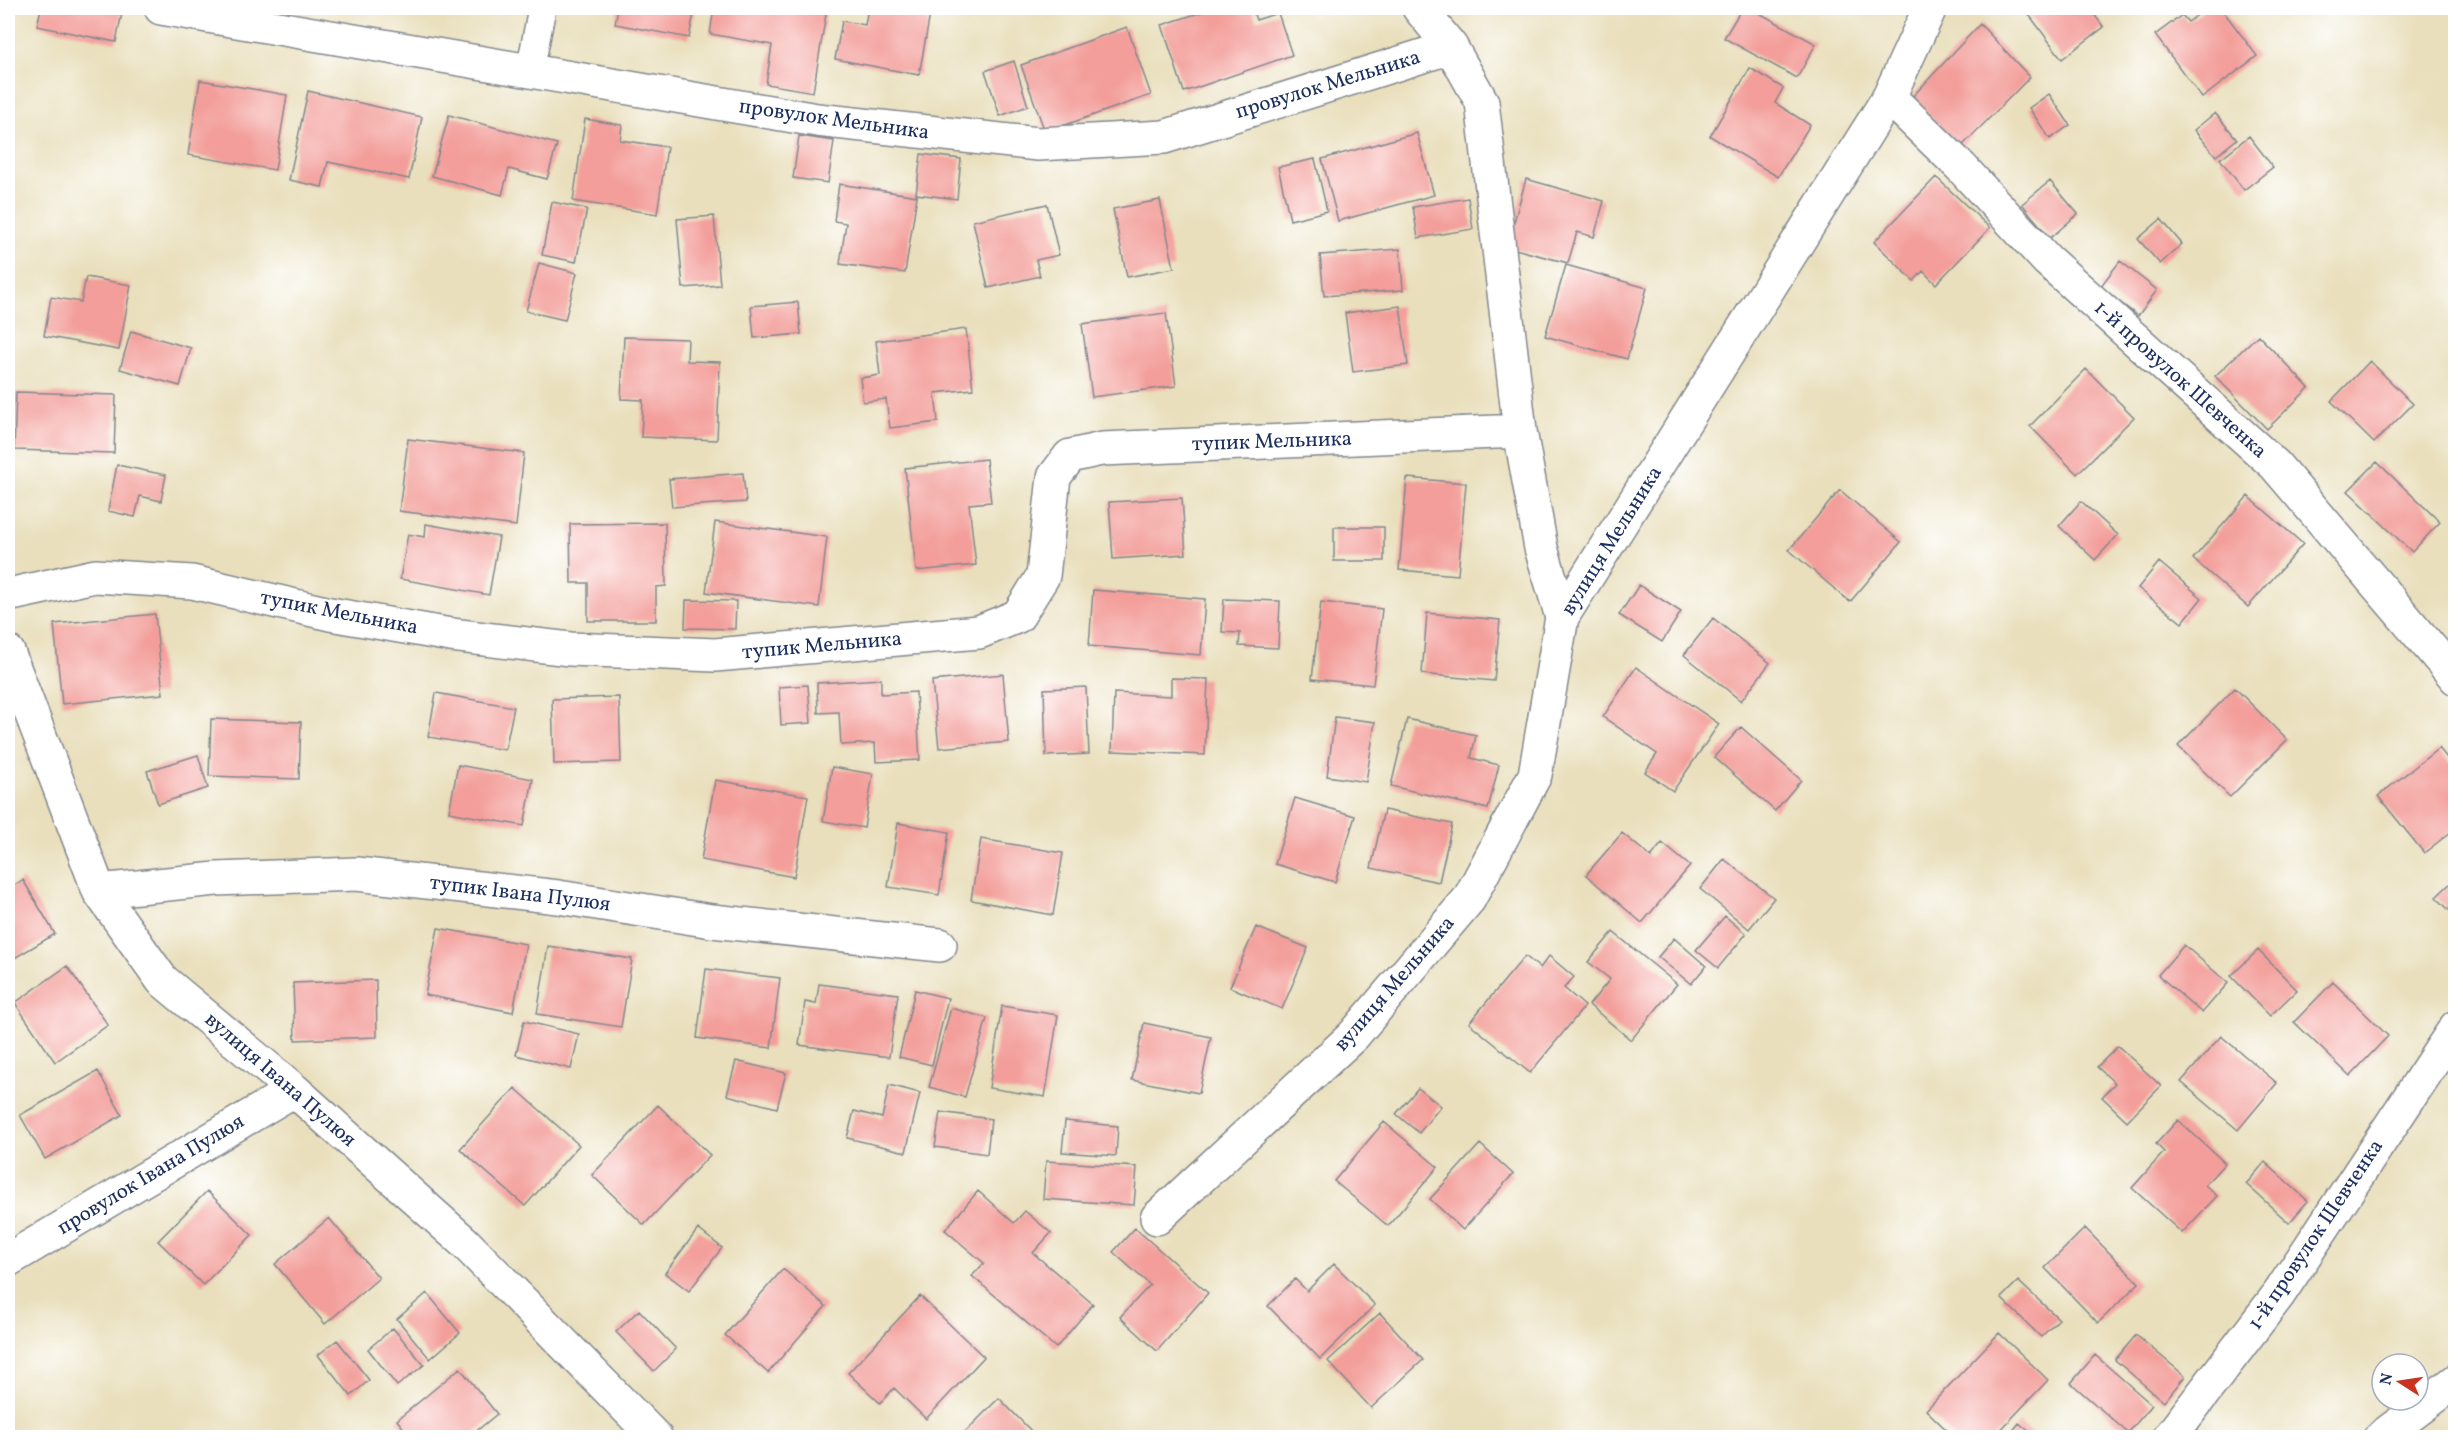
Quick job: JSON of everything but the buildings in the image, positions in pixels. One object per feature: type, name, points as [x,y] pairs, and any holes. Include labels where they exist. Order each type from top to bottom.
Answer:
[{"type":"street","name":"провулок Мельника","points":[[161,8],[817,120],[1038,144],[1164,137],[1451,47],[1419,8]]},
{"type":"street","name":"вулиця Мельника","points":[[1157,1218],[1353,1036],[1469,899],[1535,776],[1562,617],[1889,97],[1930,8]]},
{"type":"street","points":[[1451,47],[1482,102],[1520,431],[1541,548],[1562,617]]},
{"type":"street","name":"1-й провулок Шевченка","points":[[1889,97],[1961,167],[2047,260],[2275,465],[2456,678]]},
{"type":"street","name":"тупик Мельника","points":[[8,596],[95,576],[192,582],[330,614],[451,635],[570,649],[715,655],[979,632],[1018,616],[1043,576],[1054,477],[1070,456],[1102,449],[1520,431]]},
{"type":"street","name":"вулиця Івана Пулюя","points":[[8,652],[99,891],[162,980],[294,1090],[464,1242],[656,1437]]},
{"type":"street","name":"тупик Івана Пулюя","points":[[99,891],[216,879],[357,874],[558,897],[712,921],[940,945]]},
{"type":"street","name":"1-й провулок Шевченка","points":[[2169,1437],[2279,1293],[2456,1027]]},
{"type":"street","name":"провулок Івана Пулюя","points":[[8,1260],[294,1090]]},
{"type":"street","points":[[2380,1437],[2456,1381]]},
{"type":"lane","points":[[530,71],[542,8]]}]
